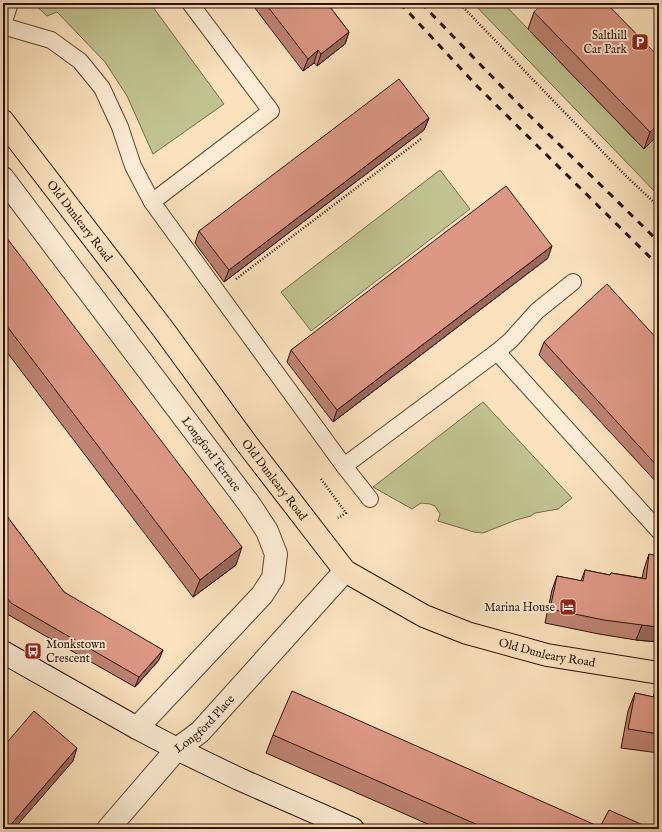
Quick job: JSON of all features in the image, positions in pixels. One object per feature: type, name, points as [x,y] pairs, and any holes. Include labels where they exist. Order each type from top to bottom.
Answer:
[{"type":"highway","name":"Old Dunleary Road","points":[[3,121],[163,329],[247,444],[345,571],[424,616],[467,633],[547,655],[659,673]]},
{"type":"street","name":"Longford Terrace","points":[[3,178],[250,505],[267,531],[276,554],[273,578],[262,595],[137,728]]},
{"type":"street","name":"Longford Place","points":[[345,571],[200,732],[177,749],[239,779],[353,829]]},
{"type":"street","points":[[3,652],[177,749],[108,829]]},
{"type":"lane","points":[[10,3],[3,25],[51,40],[80,61],[102,88],[120,127],[132,166],[152,202],[344,466],[370,499]]},
{"type":"lane","points":[[152,202],[271,111],[190,3]]},
{"type":"lane","points":[[344,466],[497,352],[511,340],[537,311],[573,282]]},
{"type":"lane","points":[[497,352],[659,531]]},
{"type":"path","points":[[459,3],[626,176],[659,207]]},
{"type":"path","points":[[218,292],[421,139]]},
{"type":"green space","points":[[33,3],[150,3],[224,104],[153,154],[127,96],[105,62],[57,12],[47,16]]},
{"type":"green space","points":[[473,3],[503,3],[644,149],[659,134],[659,196]]},
{"type":"green space","points":[[440,170],[470,209],[311,331],[281,292]]},
{"type":"green space","points":[[483,402],[572,498],[558,509],[535,513],[531,516],[516,520],[483,533],[474,532],[438,521],[440,514],[435,506],[421,503],[412,509],[373,487]]},
{"type":"building","points":[[265,3],[327,3],[349,32],[321,54],[318,50],[308,59]]},
{"type":"building","points":[[543,3],[606,3],[659,57],[659,123],[650,132],[534,12]]},
{"type":"building","points":[[399,79],[429,118],[229,270],[199,231]]},
{"type":"building","points":[[506,186],[552,246],[337,410],[291,350]]},
{"type":"building","points":[[3,233],[242,547],[200,580],[3,321]]},
{"type":"building","points":[[607,284],[659,341],[659,468],[544,342]]},
{"type":"building","points":[[3,511],[64,592],[163,650],[139,677],[11,603],[3,593]]},
{"type":"building","points":[[649,554],[659,556],[659,627],[604,620],[550,609],[557,576],[583,581],[585,570],[610,575],[611,573],[646,579]]},
{"type":"building","points":[[656,688],[659,688],[659,734],[628,729],[635,693],[654,697]]},
{"type":"building","points":[[292,691],[600,827],[609,810],[652,829],[487,829],[273,735]]},
{"type":"building","points":[[34,711],[77,748],[7,829],[3,829],[3,747]]},
{"type":"railway","points":[[400,3],[476,85],[659,266]]},
{"type":"railway","points":[[421,3],[529,115],[659,242]]},
{"type":"place","name":"Salthill Car Park","points":[[640,42]]},
{"type":"place","name":"Marina House","points":[[568,607]]},
{"type":"place","name":"Monkstown Crescent","points":[[33,651]]}]
